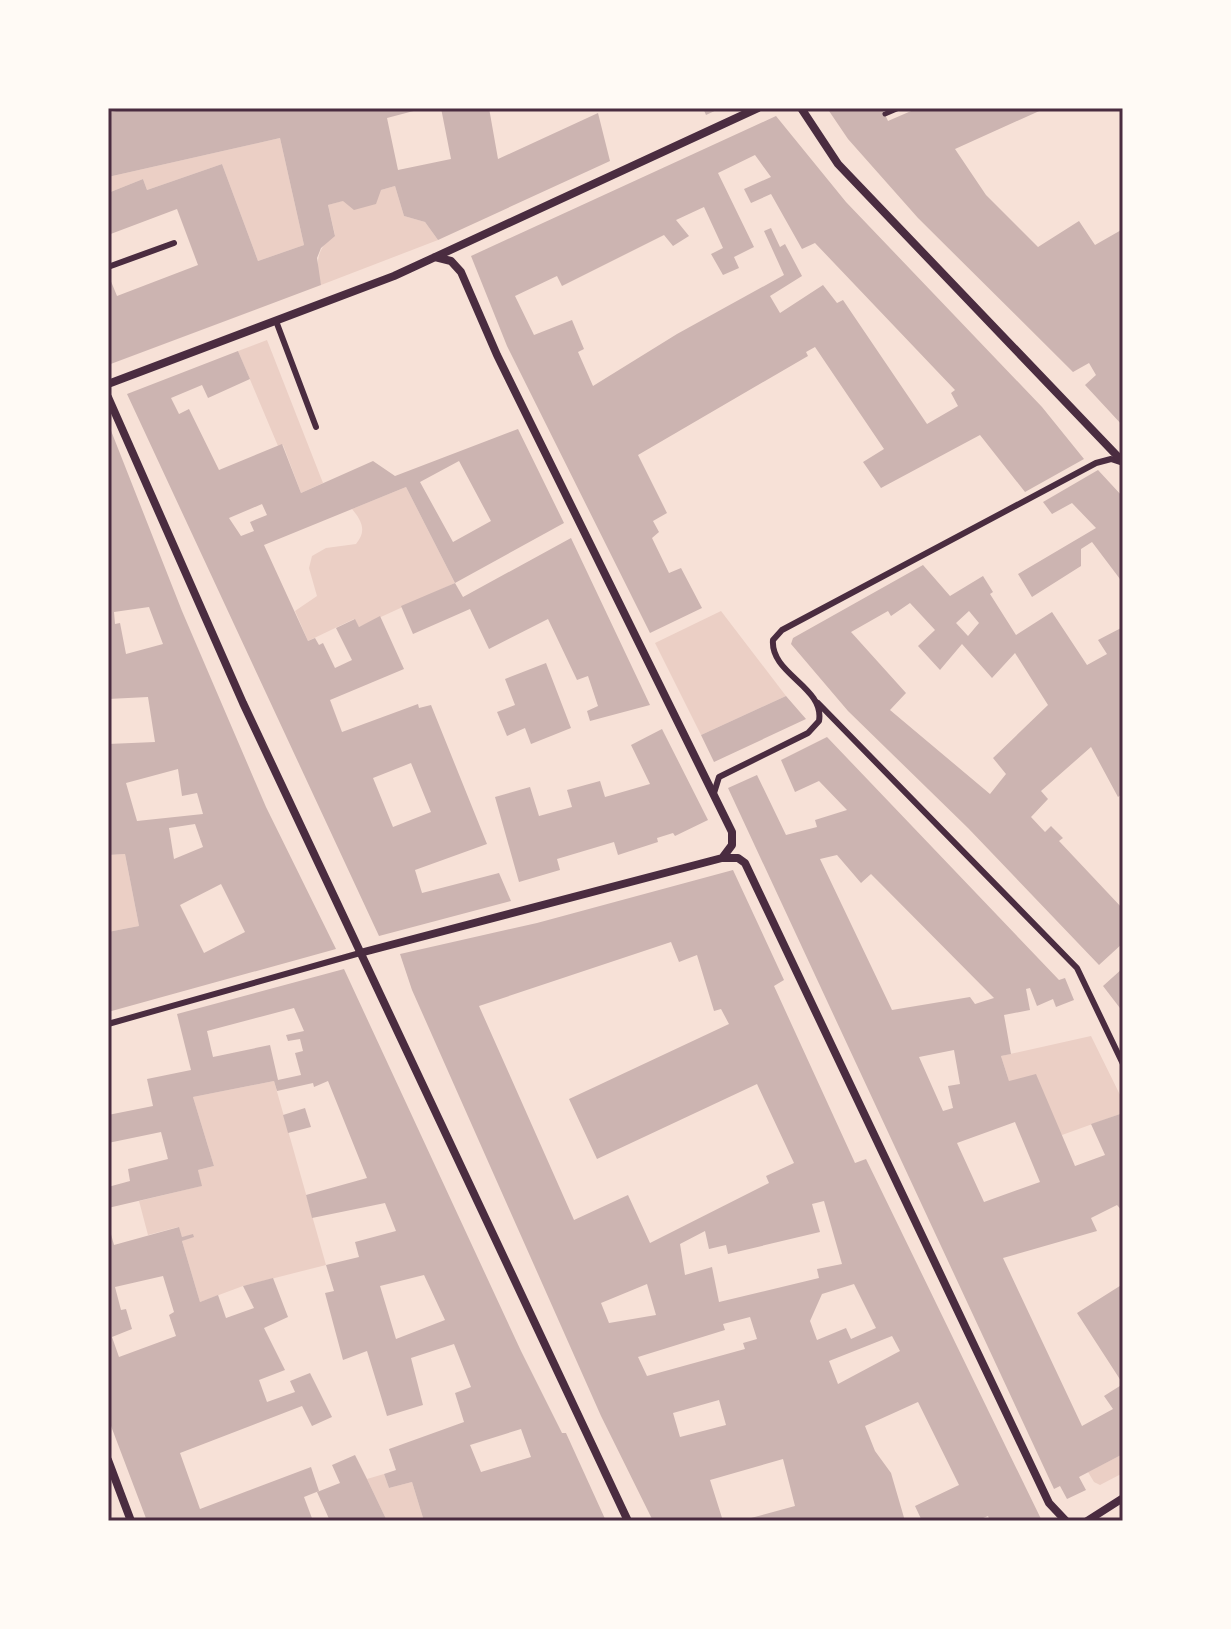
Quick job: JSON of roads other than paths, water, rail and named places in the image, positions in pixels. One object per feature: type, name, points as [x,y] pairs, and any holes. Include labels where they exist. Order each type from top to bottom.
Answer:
[{"type":"street","points":[[108,384],[435,257],[758,108]]},
{"type":"street","points":[[801,108],[838,164],[1123,462]]},
{"type":"street","points":[[435,257],[451,261],[461,272],[497,355],[714,796],[733,838],[730,851],[722,858]]},
{"type":"street","points":[[108,397],[243,703],[628,1521]]},
{"type":"street","points":[[360,953],[722,858],[738,858],[749,868],[1049,1503],[1066,1521]]},
{"type":"street","points":[[108,1460],[131,1521]]},
{"type":"street","points":[[1088,1521],[1123,1498]]},
{"type":"lane","points":[[108,267],[174,243]]},
{"type":"lane","points":[[276,321],[316,427]]},
{"type":"lane","points":[[1123,462],[1111,459],[1096,463],[782,630],[773,640],[775,654],[816,701],[1077,968],[1123,1064]]},
{"type":"lane","points":[[714,796],[719,777],[815,727],[820,714],[816,701]]},
{"type":"lane","points":[[108,1024],[360,953]]}]
